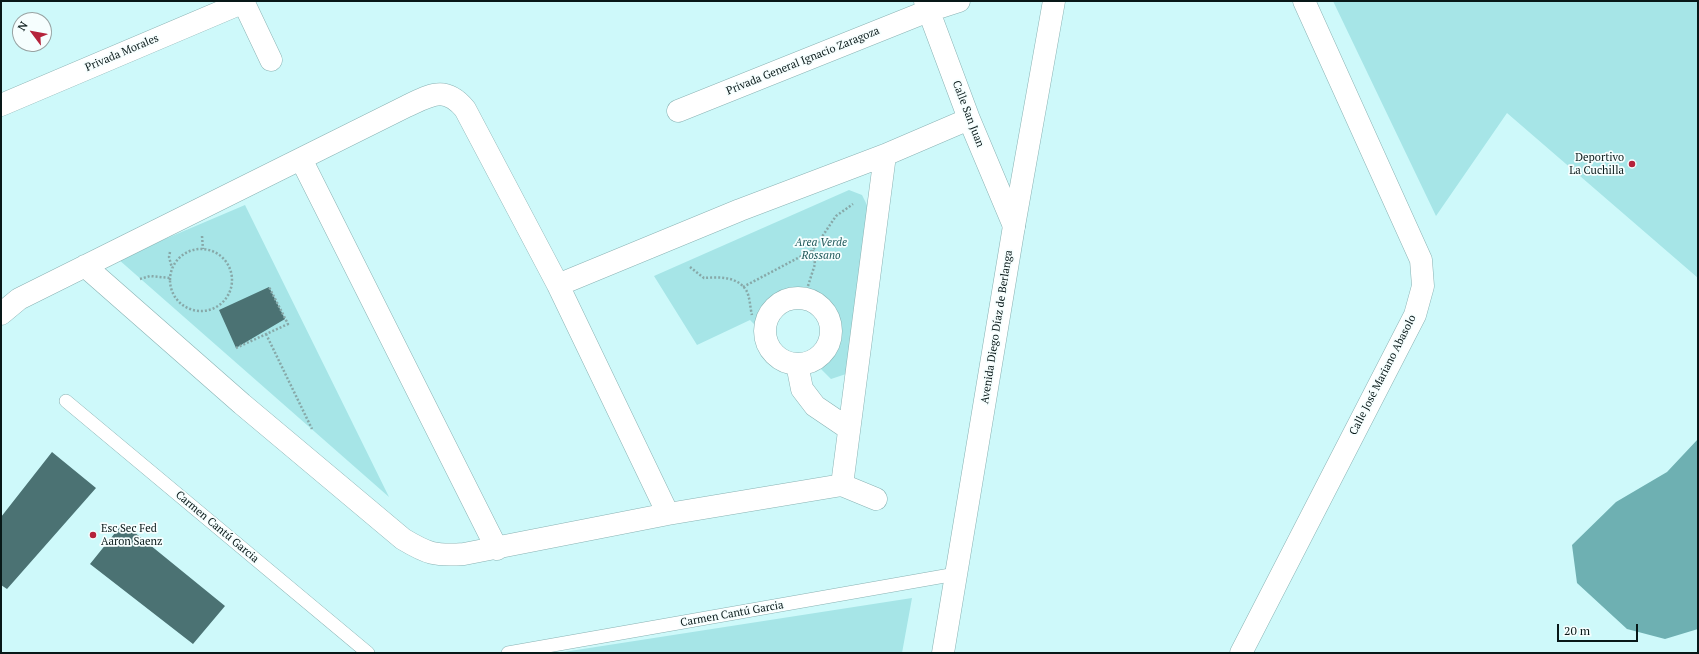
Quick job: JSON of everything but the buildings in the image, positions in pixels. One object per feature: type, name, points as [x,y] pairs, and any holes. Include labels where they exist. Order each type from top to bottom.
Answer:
[{"type":"street","name":"Privada General Ignacio Zaragoza","points":[[678,110],[926,6],[959,1]]},
{"type":"street","name":"Avenida Diego Díaz de Berlanga","points":[[943,653],[1014,226],[1054,1]]},
{"type":"street","name":"Calle José Mariano Abasolo","points":[[1241,653],[1415,314],[1423,286],[1421,260],[1304,1]]},
{"type":"street","points":[[244,2],[271,60]]},
{"type":"street","name":"Privada Morales","points":[[1,104],[244,2]]},
{"type":"street","name":"Calle San Juan","points":[[926,6],[969,119],[1014,226]]},
{"type":"street","points":[[1,314],[18,299],[431,95],[442,93],[451,96],[465,108],[558,286],[668,514]]},
{"type":"street","points":[[558,286],[740,210],[885,155],[969,119]]},
{"type":"street","points":[[842,485],[885,155]]},
{"type":"street","points":[[301,159],[497,549]]},
{"type":"street","points":[[86,266],[242,404],[403,539],[424,552],[441,556],[497,549],[668,514],[842,485],[876,499]]},
{"type":"street","points":[[797,364],[802,389],[815,406],[849,429]]},
{"type":"lane","name":"Carmen Cantú Garcia","points":[[66,401],[368,653]]},
{"type":"lane","name":"Carmen Cantú Garcia","points":[[508,653],[956,574]]},
{"type":"path","points":[[743,287],[813,250],[836,216],[858,200]]},
{"type":"path","points":[[203,249],[201,238],[205,231]]},
{"type":"path","points":[[203,249],[212,251],[221,256],[227,263],[232,272],[231,288],[223,302],[215,308],[204,311],[193,311],[176,299],[171,289],[170,278],[172,269],[184,254],[193,250],[203,249]]},
{"type":"path","points":[[170,250],[169,257],[172,269]]},
{"type":"path","points":[[808,286],[814,264],[813,250]]},
{"type":"path","points":[[690,267],[704,278],[722,276],[739,283],[746,291],[752,315]]},
{"type":"path","points":[[140,279],[150,276],[170,278]]},
{"type":"path","points":[[236,348],[288,324],[269,287]]},
{"type":"path","points":[[266,334],[313,430]]},
{"type":"green space","name":"Deportivo La Cuchilla","points":[[1333,1],[1698,1],[1698,278],[1507,113],[1436,216]]},
{"type":"green space","name":"Area Verde Rossano","points":[[849,190],[862,195],[870,211],[846,374],[831,379],[816,364],[832,345],[837,324],[829,305],[821,296],[803,288],[792,288],[772,296],[759,313],[755,325],[750,320],[697,345],[654,276]]},
{"type":"green space","points":[[245,205],[389,497],[118,259]]},
{"type":"green space","points":[[912,598],[902,653],[557,653]]},
{"type":"shaded area","points":[[1698,439],[1698,629],[1665,639],[1627,629],[1577,583],[1572,545],[1616,502],[1667,472]]},
{"type":"place","name":"Deportivo La Cuchilla","points":[[1632,164]]},
{"type":"place","name":"Esc Sec Fed Aaron Saenz","points":[[93,535]]}]
